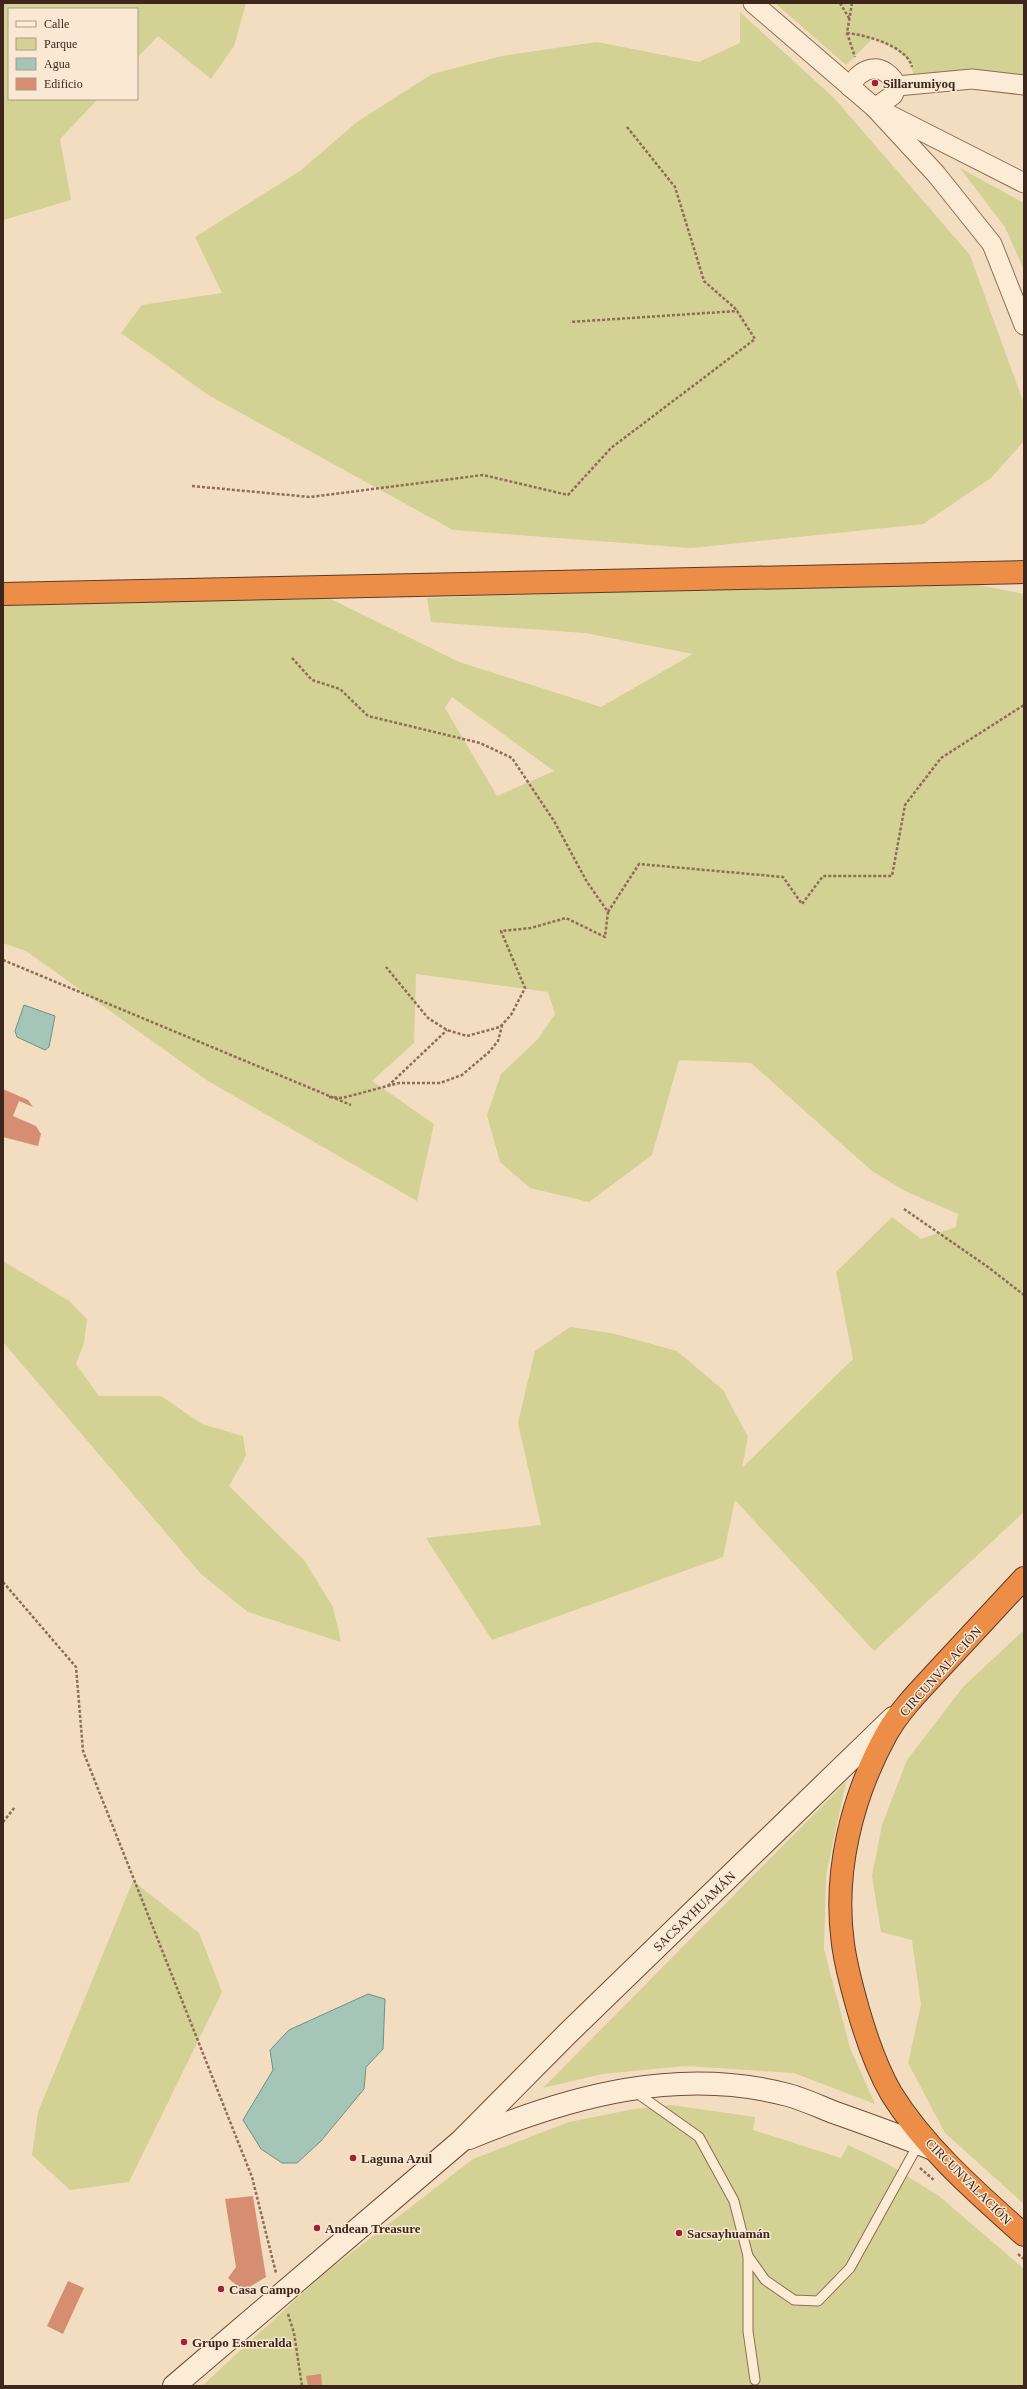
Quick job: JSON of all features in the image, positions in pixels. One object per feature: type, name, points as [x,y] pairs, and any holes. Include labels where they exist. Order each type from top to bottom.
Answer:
[{"type":"highway","points":[[3,594],[1024,572]]},
{"type":"highway","name":"CIRCUNVALACIÓN","points":[[1024,1578],[908,1704],[883,1742],[862,1787],[852,1818],[845,1852],[842,1924],[843,1944],[850,1979],[875,2058],[891,2093],[926,2146],[1024,2235]]},
{"type":"street","points":[[753,3],[855,80],[875,108],[936,174],[992,244],[1024,325]]},
{"type":"street","points":[[855,80],[876,68],[884,71],[892,77],[897,86]]},
{"type":"street","points":[[897,86],[972,79],[1024,85]]},
{"type":"street","points":[[875,108],[893,96],[897,86]]},
{"type":"street","points":[[875,108],[1024,183]]},
{"type":"street","name":"SACSAYHUAMÁN","points":[[174,2386],[461,2141],[567,2034],[908,1704]]},
{"type":"street","points":[[461,2141],[524,2115],[564,2103],[611,2091],[674,2083],[737,2086],[788,2095],[926,2146]]},
{"type":"lane","points":[[631,2089],[650,2104],[699,2137],[734,2201],[748,2256],[748,2331],[755,2380]]},
{"type":"lane","points":[[748,2256],[764,2280],[794,2300],[818,2301],[850,2268],[926,2146]]},
{"type":"path","points":[[840,3],[849,19]]},
{"type":"path","points":[[852,3],[847,33],[855,80]]},
{"type":"path","points":[[847,33],[873,38],[895,48],[910,61],[916,85]]},
{"type":"path","points":[[192,486],[310,497],[484,475],[568,495],[612,448],[756,339],[737,310],[704,281],[675,187],[627,127]]},
{"type":"path","points":[[570,322],[737,310]]},
{"type":"path","points":[[292,658],[312,680],[340,689],[368,716],[480,743],[512,758],[554,821],[587,882],[608,912]]},
{"type":"path","points":[[386,967],[428,1018],[447,1030],[467,1036],[500,1027],[511,1015],[525,988],[501,931],[530,928],[566,918],[605,936],[608,912],[638,864],[783,877],[802,904],[823,876],[892,876],[905,805],[941,758],[1024,705]]},
{"type":"path","points":[[3,960],[66,985],[326,1096],[351,1105]]},
{"type":"path","points":[[326,1096],[342,1098],[413,1082],[440,1084],[462,1074],[489,1052],[498,1041],[503,1024]]},
{"type":"path","points":[[387,1087],[447,1030]]},
{"type":"path","points":[[904,1210],[988,1267],[1024,1295]]},
{"type":"path","points":[[3,1582],[76,1667],[83,1751],[252,2178]]},
{"type":"path","points":[[3,1822],[15,1807]]},
{"type":"green space","points":[[3,3],[246,3],[234,46],[211,79],[158,36],[138,57],[138,8],[8,8],[8,100],[97,100],[60,139],[71,200],[3,220]]},
{"type":"green space","points":[[775,3],[1024,3],[1024,85],[916,85],[910,61],[895,49],[873,38],[846,65]]},
{"type":"green space","points":[[740,12],[835,99],[970,255],[1024,404],[1024,441],[991,478],[923,524],[691,548],[453,530],[210,396],[121,333],[142,305],[222,293],[195,237],[300,171],[357,122],[432,74],[502,56],[597,42],[699,62],[740,43]]},
{"type":"green space","points":[[960,168],[1024,203],[1024,270],[1005,227]]},
{"type":"green space","points":[[959,581],[1024,594],[1024,1512],[874,1651],[735,1500],[723,1557],[492,1640],[426,1538],[541,1525],[518,1423],[535,1351],[570,1327],[611,1333],[677,1351],[723,1390],[748,1437],[742,1468],[853,1359],[836,1272],[892,1217],[921,1239],[956,1227],[958,1214],[905,1191],[872,1171],[751,1063],[679,1060],[652,1155],[589,1202],[530,1188],[500,1162],[487,1115],[501,1074],[538,1039],[555,1014],[548,992],[416,974],[414,1043],[372,1081],[434,1124],[417,1201],[208,1081],[26,951],[3,943],[3,602],[331,599],[459,662],[601,707],[693,654],[585,633],[431,622],[427,598]],"holes":[[[452,697],[554,771],[497,796],[445,708]]]},
{"type":"green space","points":[[3,1261],[69,1301],[87,1319],[84,1343],[76,1364],[99,1396],[161,1396],[202,1424],[243,1436],[246,1456],[229,1486],[304,1560],[333,1607],[341,1642],[248,1612],[201,1574],[3,1342]]},
{"type":"green space","points":[[1024,1630],[1024,2204],[945,2133],[908,2063],[921,2005],[912,1940],[881,1932],[872,1876],[882,1825],[907,1760],[963,1687]]},
{"type":"green space","points":[[846,1782],[826,1875],[824,1949],[850,2048],[875,2104],[794,2073],[685,2066],[602,2074],[543,2088]]},
{"type":"green space","points":[[133,1881],[199,1933],[222,1992],[129,2182],[70,2190],[32,2155],[38,2112]]},
{"type":"green space","name":"Sacsayhuamán","points":[[671,2105],[755,2117],[753,2130],[841,2158],[848,2145],[886,2163],[939,2196],[1024,2269],[1024,2386],[202,2386],[320,2277],[473,2159],[569,2122],[634,2109]]},
{"type":"water","points":[[24,1005],[55,1016],[49,1047],[45,1050],[17,1037],[15,1031]]},
{"type":"water","points":[[368,1994],[385,1999],[383,2049],[366,2067],[364,2089],[321,2141],[297,2163],[282,2163],[261,2149],[243,2120],[273,2070],[270,2050],[289,2030]]},
{"type":"building","points":[[3,1089],[28,1100],[33,1107],[19,1101],[13,1116],[36,1126],[41,1134],[38,1146],[3,1137]]},
{"type":"building","points":[[253,2196],[266,2277],[243,2291],[228,2278],[236,2267],[225,2199]]},
{"type":"building","points":[[68,2281],[84,2288],[63,2334],[47,2326]]},
{"type":"building","points":[[321,2374],[322,2386],[308,2386],[306,2376]]},
{"type":"place","name":"Sillarumiyoq","points":[[875,83]]},
{"type":"place","name":"Laguna Azul","points":[[353,2158]]},
{"type":"place","name":"Andean Treasure","points":[[317,2228]]},
{"type":"place","name":"Sacsayhuamán","points":[[679,2233]]},
{"type":"place","name":"Casa Campo","points":[[221,2289]]},
{"type":"place","name":"Grupo Esmeralda","points":[[184,2342]]}]
